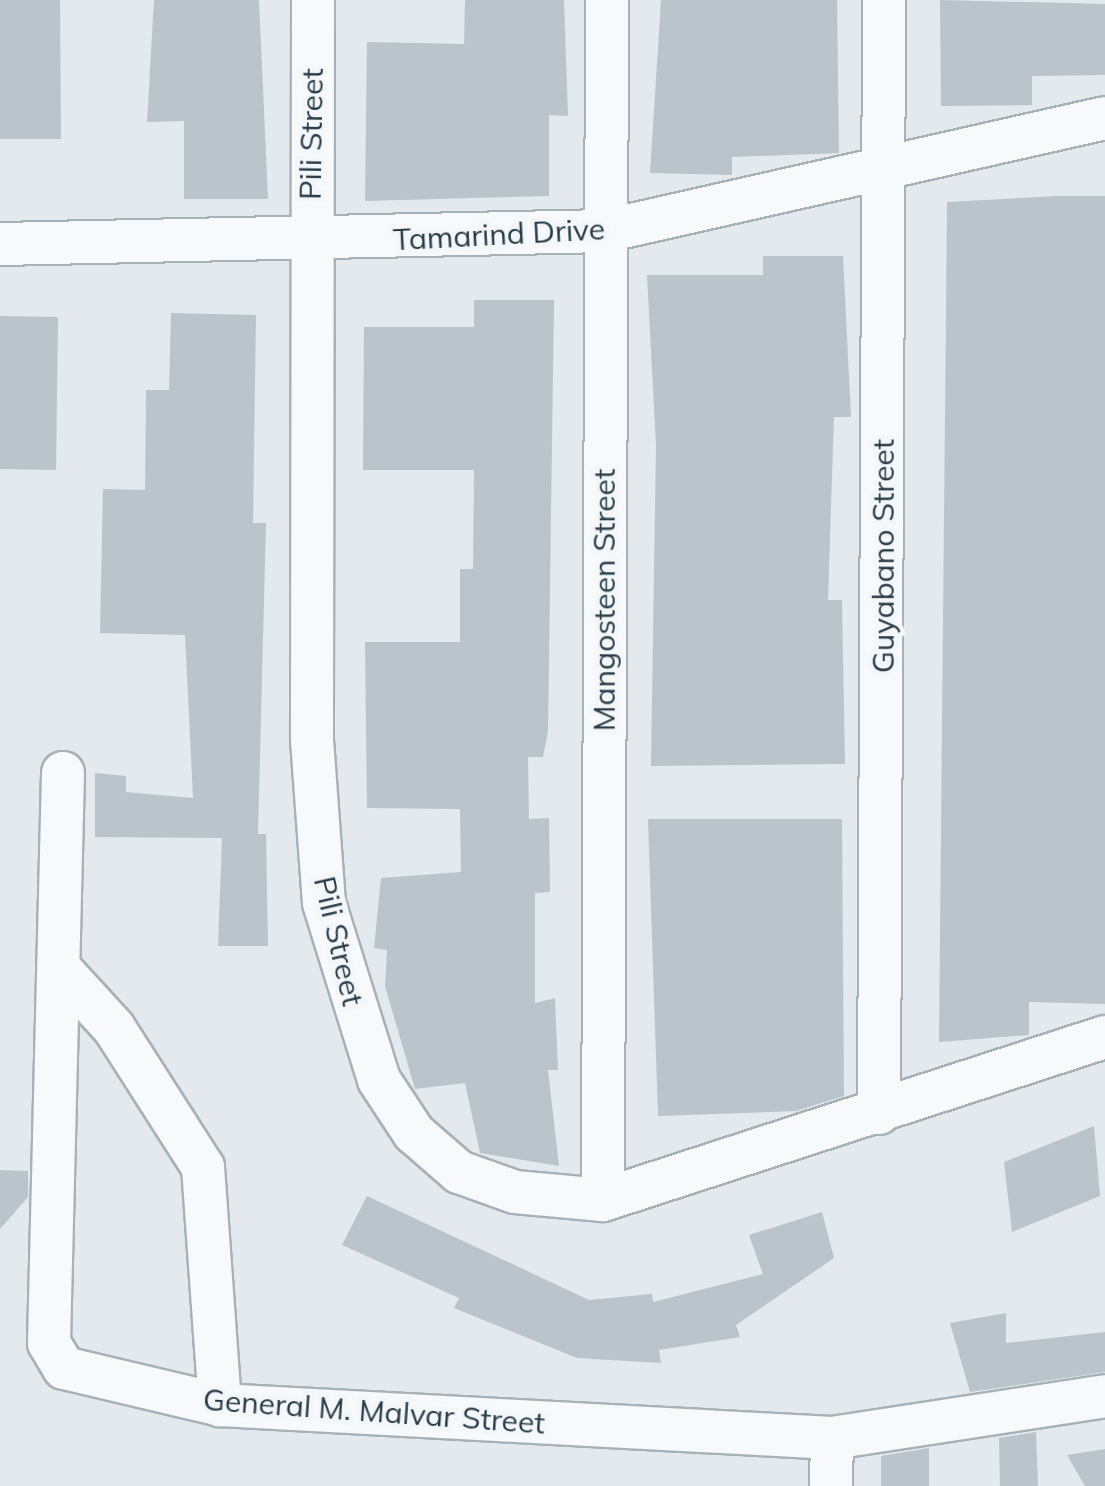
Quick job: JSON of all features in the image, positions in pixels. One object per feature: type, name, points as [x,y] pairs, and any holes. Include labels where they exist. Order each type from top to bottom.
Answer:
[{"type":"street","name":"Pili Street","points":[[314,0],[309,242],[312,740],[324,903],[352,1009],[388,1093],[414,1133],[458,1172],[515,1192],[603,1200],[1105,1038]]},
{"type":"street","name":"Mangosteen Street","points":[[603,1200],[607,0]]},
{"type":"street","name":"Guyabano Street","points":[[880,1113],[884,0]]},
{"type":"street","name":"Tamarind Drive","points":[[0,244],[309,242],[605,232],[1105,118]]},
{"type":"street","name":"General M. Malvar Street","points":[[63,773],[54,1357],[82,1377],[220,1405],[832,1438],[1105,1396]]},
{"type":"street","points":[[60,969],[114,1028],[203,1167],[220,1405]]},
{"type":"street","points":[[831,1486],[832,1438]]},
{"type":"building","points":[[0,0],[60,0],[61,139],[0,139]]},
{"type":"building","points":[[154,0],[259,0],[268,199],[184,199],[184,121],[147,122]]},
{"type":"building","points":[[465,0],[564,0],[568,116],[549,115],[549,196],[365,201],[367,42],[464,44]]},
{"type":"building","points":[[661,0],[837,0],[839,153],[732,157],[732,175],[650,173]]},
{"type":"building","points":[[940,0],[1105,4],[1105,75],[1032,76],[1032,105],[941,106]]},
{"type":"building","points":[[1105,196],[1105,1004],[1029,1002],[1029,1035],[939,1042],[947,202]]},
{"type":"building","points":[[763,256],[843,256],[851,417],[834,417],[828,600],[842,600],[845,764],[651,766],[656,445],[647,275],[763,275]]},
{"type":"building","points":[[474,300],[554,300],[548,731],[543,757],[528,757],[529,819],[549,818],[550,892],[535,893],[535,1003],[555,998],[558,1070],[548,1070],[559,1166],[480,1153],[465,1083],[415,1089],[385,986],[387,950],[374,948],[381,878],[461,872],[460,809],[367,808],[365,642],[460,642],[460,569],[473,569],[474,470],[363,470],[364,327],[474,327]]},
{"type":"building","points":[[171,313],[256,315],[253,523],[266,523],[258,834],[266,834],[268,946],[218,946],[222,838],[95,837],[95,773],[126,776],[126,792],[193,798],[185,635],[100,633],[103,489],[145,490],[146,390],[169,390]]},
{"type":"building","points":[[0,316],[58,317],[56,470],[0,469]]},
{"type":"building","points":[[648,819],[842,819],[844,1096],[796,1111],[658,1116]]},
{"type":"building","points":[[1094,1126],[1100,1196],[1012,1232],[1004,1162]]},
{"type":"building","points":[[0,1170],[28,1171],[28,1197],[0,1229]]},
{"type":"building","points":[[367,1196],[589,1300],[652,1294],[653,1302],[763,1274],[749,1235],[822,1212],[834,1258],[736,1325],[740,1337],[659,1350],[661,1363],[577,1358],[454,1308],[459,1298],[342,1245]]},
{"type":"building","points":[[1006,1313],[1006,1343],[1105,1332],[1105,1372],[970,1392],[950,1323]]},
{"type":"building","points":[[1036,1432],[1038,1486],[1000,1486],[999,1438]]},
{"type":"building","points":[[929,1448],[929,1486],[881,1486],[881,1456]]},
{"type":"building","points":[[1105,1449],[1105,1486],[1085,1486],[1067,1455]]}]
